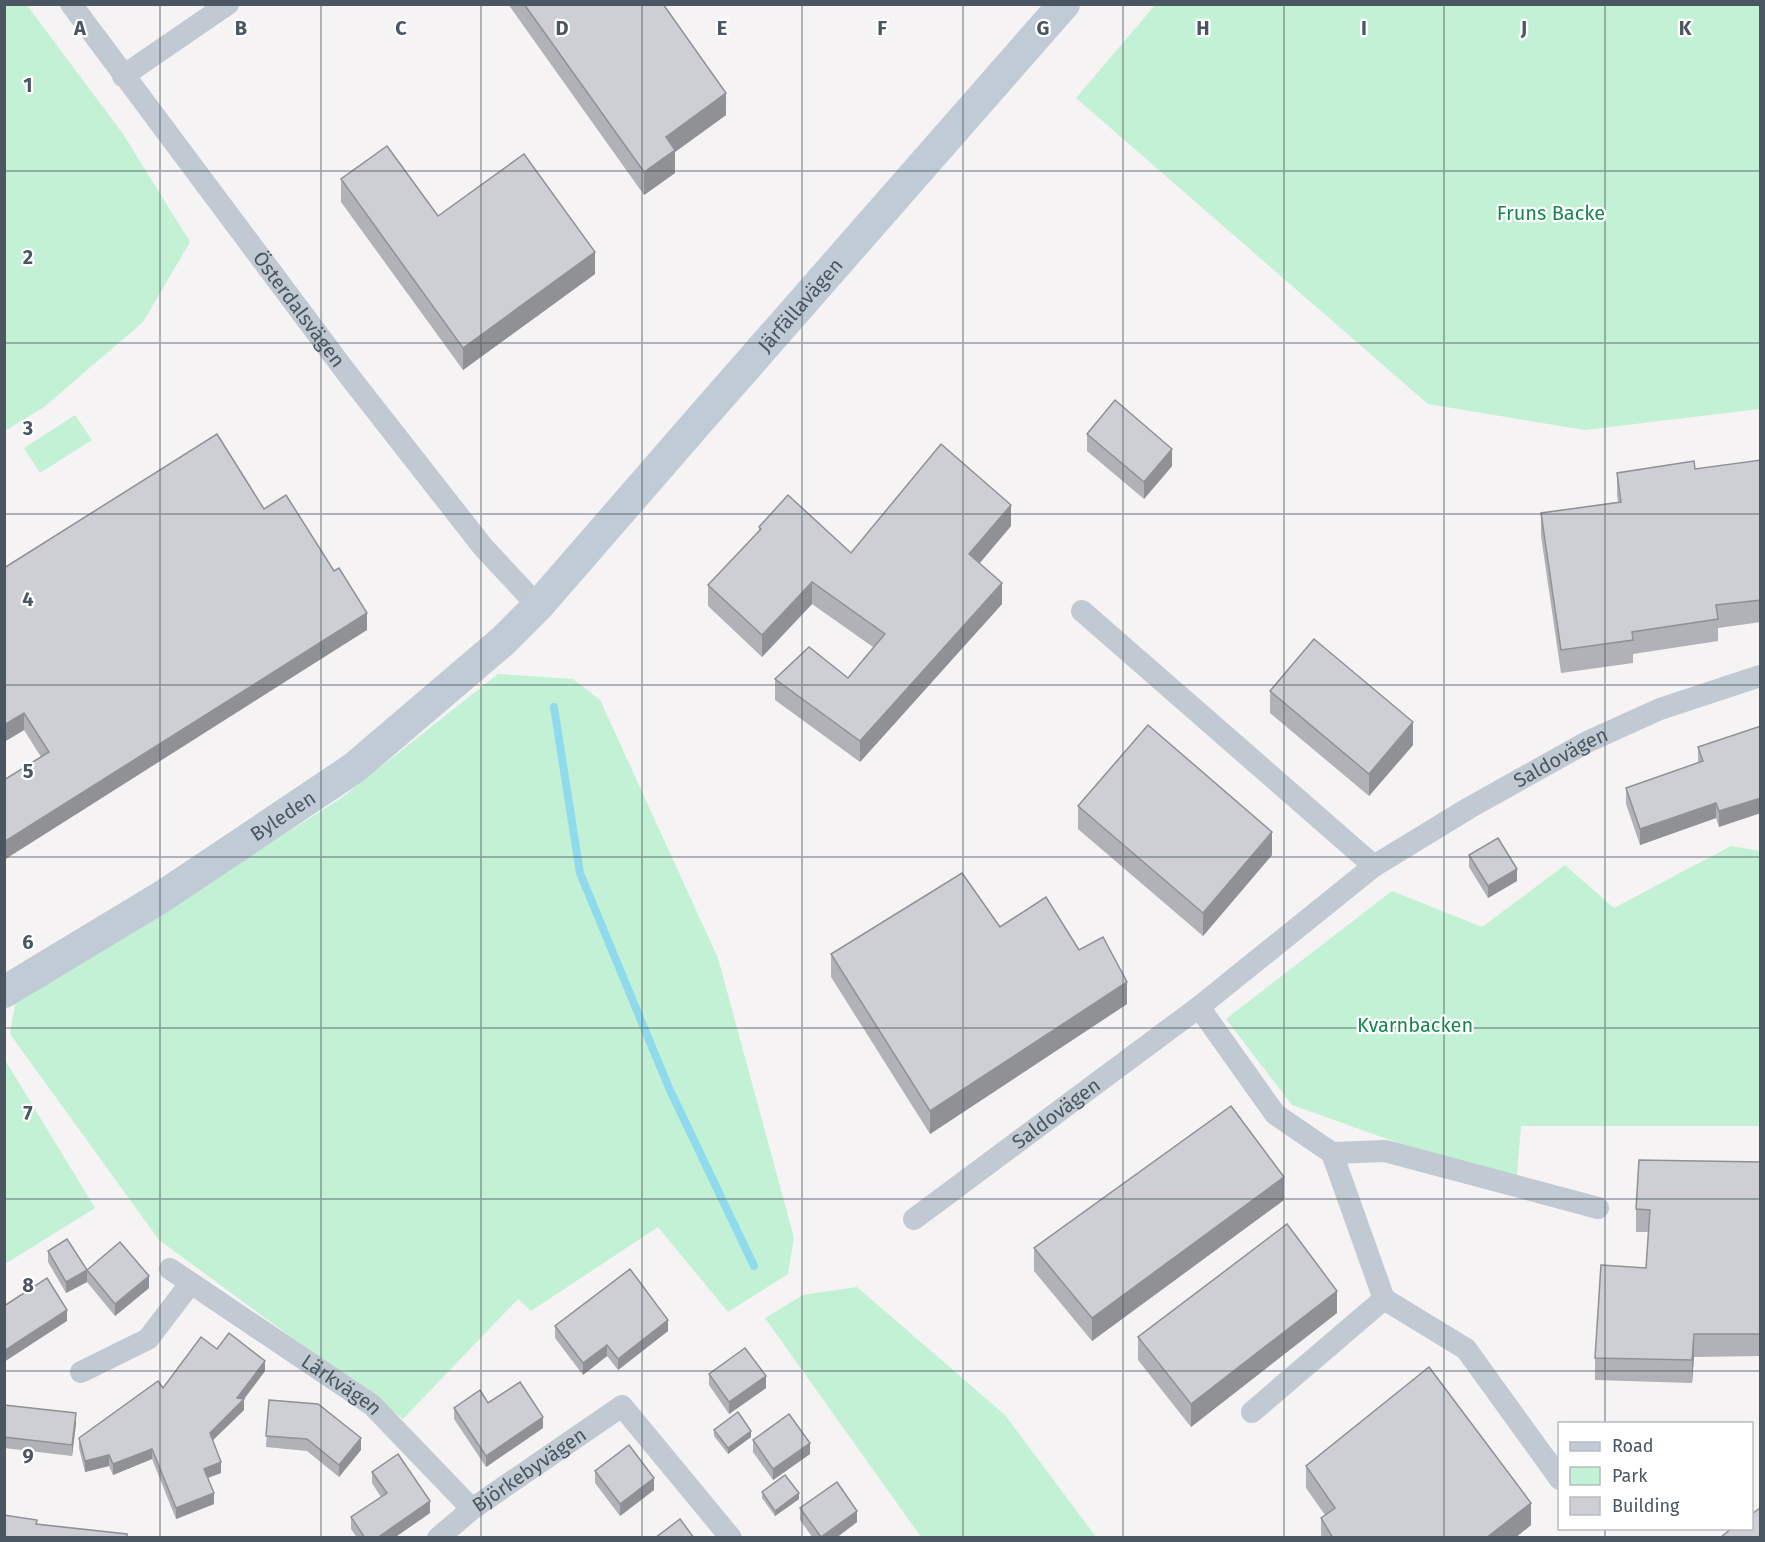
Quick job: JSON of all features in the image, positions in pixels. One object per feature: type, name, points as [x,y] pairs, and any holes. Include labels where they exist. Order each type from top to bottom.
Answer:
[{"type":"street","name":"Österdalsvägen","points":[[71,4],[396,436],[483,547],[538,606]]},
{"type":"street","points":[[123,76],[228,4]]},
{"type":"street","name":"Järfällavägen","points":[[538,606],[1064,4]]},
{"type":"street","name":"Byleden","points":[[4,992],[163,896],[354,768],[503,641],[538,606]]},
{"type":"street","points":[[1082,610],[1374,866]]},
{"type":"street","name":"Saldovägen","points":[[914,1219],[1199,1007],[1374,866],[1469,808],[1587,742],[1660,710],[1761,676]]},
{"type":"street","points":[[1199,1007],[1275,1114],[1332,1153],[1384,1299],[1466,1349],[1558,1476]]},
{"type":"street","points":[[1332,1153],[1385,1151],[1598,1208]]},
{"type":"street","name":"Lärkvägen","points":[[170,1269],[372,1405],[472,1509]]},
{"type":"street","points":[[81,1372],[148,1339],[190,1284]]},
{"type":"street","points":[[1252,1412],[1384,1299]]},
{"type":"street","name":"Björkebyvägen","points":[[438,1538],[472,1509],[622,1406],[731,1538]]},
{"type":"green space","points":[[26,4],[123,134],[190,242],[143,322],[44,407],[5,431],[5,5]]},
{"type":"green space","name":"Fruns Backe","points":[[1156,4],[1760,5],[1760,409],[1585,430],[1428,404],[1076,98]]},
{"type":"green space","points":[[75,415],[92,440],[40,473],[24,448]]},
{"type":"green space","points":[[498,674],[573,679],[600,700],[718,958],[794,1238],[788,1274],[728,1312],[658,1227],[531,1311],[518,1299],[403,1419],[159,1240],[10,1034],[15,1004],[340,799]]},
{"type":"green space","name":"Kvarnbacken","points":[[1731,846],[1760,851],[1760,1126],[1521,1126],[1516,1185],[1292,1105],[1226,1019],[1392,891],[1482,927],[1565,865],[1614,908]]},
{"type":"green space","points":[[5,1060],[95,1208],[4,1264]]},
{"type":"green space","points":[[857,1287],[1005,1415],[1096,1537],[921,1537],[765,1318],[803,1295]]},
{"type":"building","points":[[524,4],[663,4],[726,93],[666,137],[675,150],[644,172]]},
{"type":"building","points":[[387,146],[438,216],[524,154],[595,252],[463,348],[341,179]]},
{"type":"building","points":[[1115,400],[1172,449],[1144,482],[1087,434]]},
{"type":"building","points":[[217,434],[264,509],[286,495],[334,571],[339,568],[367,613],[4,842],[4,780],[49,752],[24,713],[4,725],[4,568]]},
{"type":"building","points":[[941,444],[1011,505],[969,554],[1002,583],[860,741],[775,679],[809,647],[848,678],[885,634],[812,582],[762,635],[708,585],[761,529],[759,527],[788,495],[851,553]]},
{"type":"building","points":[[1761,460],[1761,600],[1716,605],[1718,619],[1632,632],[1633,640],[1561,650],[1541,513],[1621,502],[1617,473],[1694,461],[1695,469]]},
{"type":"building","points":[[1314,639],[1413,722],[1369,774],[1270,691]]},
{"type":"building","points":[[1148,725],[1272,832],[1203,913],[1078,806]]},
{"type":"building","points":[[1761,726],[1761,798],[1719,811],[1716,803],[1640,829],[1626,788],[1703,761],[1698,747]]},
{"type":"building","points":[[1498,838],[1517,869],[1488,886],[1469,855]]},
{"type":"building","points":[[962,873],[1000,927],[1046,897],[1079,950],[1103,937],[1127,982],[930,1111],[831,954]]},
{"type":"building","points":[[1231,1106],[1284,1177],[1092,1318],[1034,1248]]},
{"type":"building","points":[[1639,1160],[1761,1162],[1761,1334],[1694,1334],[1692,1360],[1595,1358],[1601,1265],[1646,1268],[1650,1210],[1636,1209]]},
{"type":"building","points":[[1287,1224],[1337,1291],[1191,1404],[1138,1337]]},
{"type":"building","points":[[67,1239],[87,1270],[66,1282],[48,1251]]},
{"type":"building","points":[[120,1242],[149,1276],[115,1304],[87,1270]]},
{"type":"building","points":[[630,1269],[668,1320],[618,1359],[607,1345],[583,1363],[555,1326]]},
{"type":"building","points":[[47,1278],[67,1310],[4,1351],[4,1306]]},
{"type":"building","points":[[229,1333],[265,1361],[237,1398],[244,1399],[210,1433],[221,1462],[204,1469],[214,1493],[176,1508],[152,1449],[113,1464],[109,1455],[85,1461],[79,1438],[158,1381],[163,1388],[201,1337],[217,1349]]},
{"type":"building","points":[[745,1348],[766,1376],[729,1402],[709,1374]]},
{"type":"building","points":[[1429,1367],[1531,1503],[1486,1538],[1333,1538],[1321,1518],[1335,1508],[1306,1466]]},
{"type":"building","points":[[520,1382],[543,1417],[486,1456],[454,1408],[480,1390],[488,1403]]},
{"type":"building","points":[[269,1400],[318,1404],[361,1438],[339,1465],[307,1439],[266,1436]]},
{"type":"building","points":[[4,1405],[76,1413],[72,1445],[4,1437]]},
{"type":"building","points":[[738,1412],[751,1431],[728,1448],[714,1430]]},
{"type":"building","points":[[789,1414],[810,1443],[773,1469],[753,1440]]},
{"type":"building","points":[[629,1445],[654,1478],[620,1504],[595,1471]]},
{"type":"building","points":[[398,1454],[430,1501],[377,1538],[365,1538],[351,1517],[387,1493],[372,1472]]},
{"type":"building","points":[[785,1475],[799,1493],[775,1511],[762,1492]]},
{"type":"building","points":[[837,1482],[857,1511],[821,1537],[800,1508]]},
{"type":"building","points":[[1761,1507],[1761,1538],[1720,1538],[1730,1530],[1753,1530],[1753,1513]]},
{"type":"building","points":[[4,1515],[37,1520],[36,1524],[127,1534],[127,1538],[4,1538]]},
{"type":"building","points":[[680,1519],[694,1538],[655,1538]]},
{"type":"waterway","points":[[554,707],[580,873],[669,1088],[754,1266]]}]
